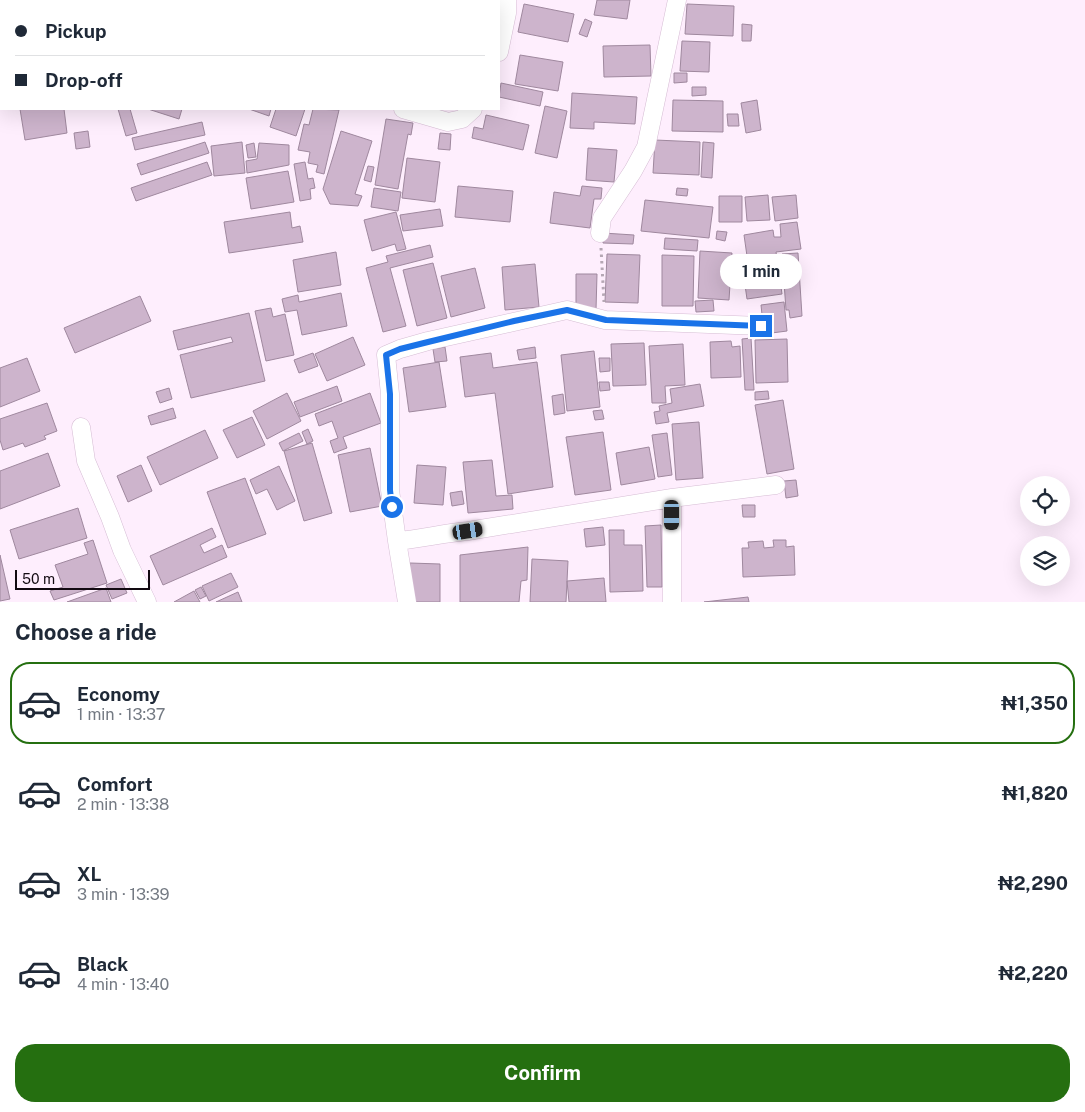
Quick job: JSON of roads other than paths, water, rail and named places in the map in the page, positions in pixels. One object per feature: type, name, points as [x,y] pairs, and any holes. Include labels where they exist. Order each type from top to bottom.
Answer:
[{"type":"street","points":[[500,47],[507,13],[507,0]]},
{"type":"street","points":[[600,232],[602,218],[633,171],[646,146],[677,0]]},
{"type":"street","points":[[406,110],[448,122],[462,119],[472,110]]},
{"type":"street","points":[[406,602],[390,490],[390,394],[386,355],[400,349],[428,342],[567,310],[606,320],[761,326]]},
{"type":"street","points":[[81,427],[86,461],[122,550],[147,602]]},
{"type":"street","points":[[396,541],[672,498],[776,485]]},
{"type":"street","points":[[672,498],[672,602]]}]
